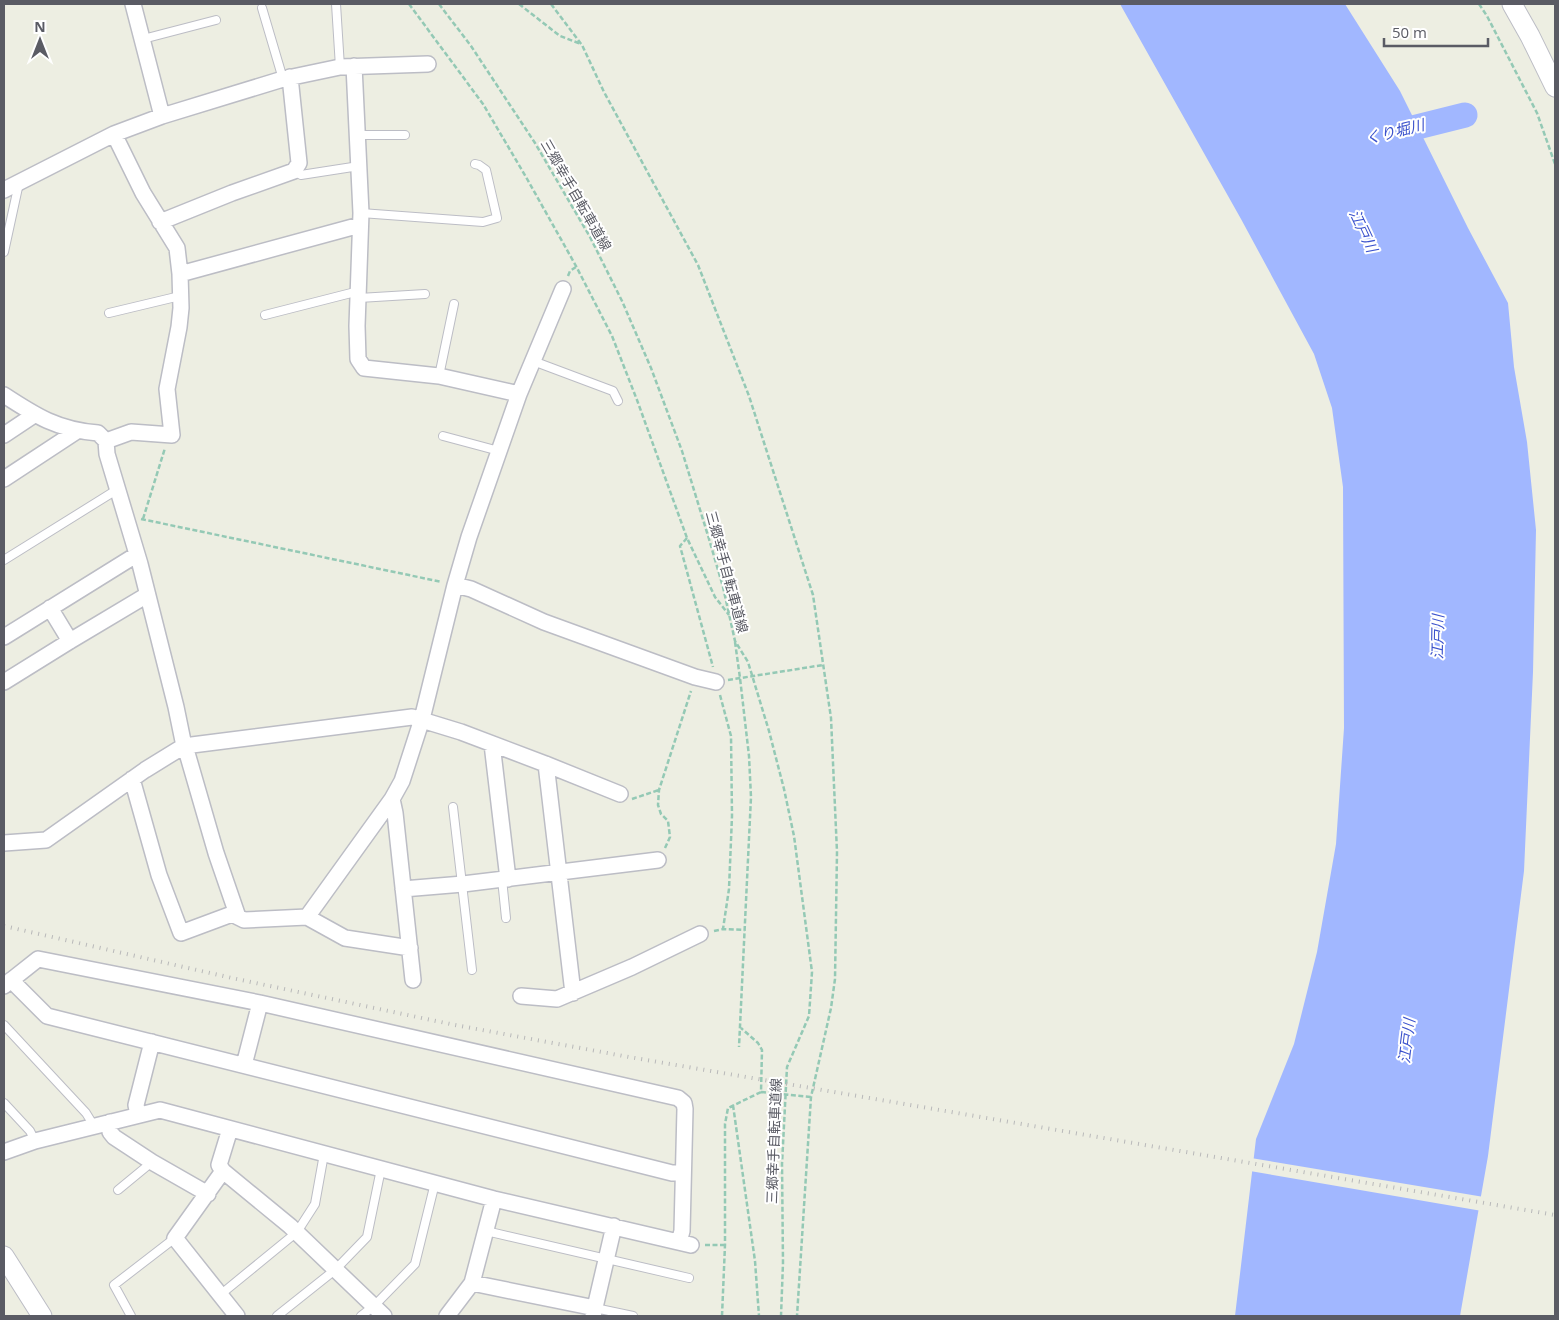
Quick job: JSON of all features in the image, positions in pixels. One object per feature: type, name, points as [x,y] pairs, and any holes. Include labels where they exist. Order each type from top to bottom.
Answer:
[{"type":"street","points":[[133,4],[162,116]]},
{"type":"street","points":[[1512,4],[1555,87]]},
{"type":"street","points":[[4,190],[114,134],[162,116],[287,78],[347,67],[428,64]]},
{"type":"street","points":[[347,67],[358,135],[360,219],[358,359],[364,368],[440,376],[519,394]]},
{"type":"street","points":[[160,222],[294,171],[299,163],[287,78]]},
{"type":"street","points":[[106,441],[131,432],[172,435],[167,389],[179,327],[180,296],[177,248],[143,193],[114,134]]},
{"type":"street","points":[[180,274],[360,219]]},
{"type":"street","points":[[307,917],[392,799],[402,781],[422,719],[455,585],[469,537],[519,394],[563,289]]},
{"type":"street","points":[[4,394],[34,415],[51,423],[77,431],[98,433],[106,441],[125,516],[140,564],[174,698],[184,746],[216,853],[238,917]]},
{"type":"street","points":[[4,435],[34,415]]},
{"type":"street","points":[[4,479],[77,431]]},
{"type":"street","points":[[4,637],[136,554]]},
{"type":"street","points":[[455,585],[471,589],[544,622],[696,677],[716,682]]},
{"type":"street","points":[[4,682],[147,596]]},
{"type":"street","points":[[50,608],[70,641]]},
{"type":"street","points":[[4,843],[46,840],[132,779],[184,746],[412,717],[492,744],[620,794]]},
{"type":"street","points":[[492,744],[505,879]]},
{"type":"street","points":[[546,764],[573,993]]},
{"type":"street","points":[[132,779],[159,875],[181,933],[232,914],[244,920],[307,917],[345,938],[410,948]]},
{"type":"street","points":[[392,799],[413,980]]},
{"type":"street","points":[[403,890],[658,860]]},
{"type":"street","points":[[521,996],[557,999],[700,934]]},
{"type":"street","points":[[4,1152],[35,1141],[160,1110],[494,1199],[685,1243],[682,1231],[684,1173],[685,1109],[684,1103],[678,1098],[260,1004],[38,959],[7,983],[47,1016],[672,1173],[684,1173]]},
{"type":"street","points":[[244,1065],[260,1004]]},
{"type":"street","points":[[138,1115],[136,1104],[152,1042]]},
{"type":"street","points":[[110,1122],[110,1132],[114,1137],[152,1162],[208,1194]]},
{"type":"street","points":[[230,1129],[219,1165],[223,1171],[297,1232],[379,1311]]},
{"type":"street","points":[[223,1171],[175,1238],[237,1316]]},
{"type":"street","points":[[447,1316],[472,1283],[494,1199]]},
{"type":"street","points":[[472,1283],[594,1312],[614,1226]]},
{"type":"street","points":[[4,1256],[42,1316]]},
{"type":"lane","points":[[336,4],[347,67]]},
{"type":"lane","points":[[262,8],[287,78]]},
{"type":"lane","points":[[143,39],[216,20]]},
{"type":"lane","points":[[358,135],[405,136]]},
{"type":"lane","points":[[360,219],[482,222],[497,218],[486,170],[475,164]]},
{"type":"lane","points":[[294,171],[301,175],[359,166]]},
{"type":"lane","points":[[4,252],[19,181]]},
{"type":"lane","points":[[265,315],[359,294],[425,294]]},
{"type":"lane","points":[[109,313],[180,296]]},
{"type":"lane","points":[[440,376],[454,304]]},
{"type":"lane","points":[[534,361],[613,391],[618,400]]},
{"type":"lane","points":[[443,436],[499,451]]},
{"type":"lane","points":[[4,560],[118,489]]},
{"type":"lane","points":[[453,807],[472,970]]},
{"type":"lane","points":[[505,879],[506,918]]},
{"type":"lane","points":[[4,1025],[86,1113],[94,1126]]},
{"type":"lane","points":[[4,1103],[30,1131],[35,1141]]},
{"type":"lane","points":[[220,1295],[297,1232],[315,1204],[324,1154]]},
{"type":"lane","points":[[118,1190],[152,1162]]},
{"type":"lane","points":[[277,1316],[336,1268],[368,1237],[381,1169]]},
{"type":"lane","points":[[361,1316],[379,1311],[415,1264],[435,1183]]},
{"type":"lane","points":[[486,1231],[689,1278]]},
{"type":"lane","points":[[131,1316],[114,1285],[175,1238]]},
{"type":"lane","points":[[594,1312],[633,1316]]},
{"type":"path","points":[[409,4],[482,104],[576,266],[612,336],[687,538],[715,597],[730,616]]},
{"type":"path","name":"三郷幸手自転車道線","points":[[439,4],[471,46],[535,143],[590,237],[622,301],[651,368],[682,451],[709,539],[735,641],[748,662],[769,731],[792,827],[812,963],[810,1010],[787,1067],[782,1164],[781,1316]]},
{"type":"path","points":[[519,4],[560,36],[582,45]]},
{"type":"path","points":[[551,4],[582,45],[604,92],[698,265],[750,396],[813,595],[831,718],[837,852],[835,979],[831,1008],[810,1097],[796,1316]]},
{"type":"path","points":[[1479,4],[1488,16],[1537,113],[1555,164]]},
{"type":"path","points":[[143,520],[169,434]]},
{"type":"path","points":[[125,516],[455,585]]},
{"type":"path","points":[[687,538],[680,546],[731,736],[732,816],[729,889],[723,928],[744,930]]},
{"type":"path","points":[[735,641],[749,756],[751,797],[739,1047]]},
{"type":"path","points":[[733,679],[823,665]]},
{"type":"path","points":[[658,860],[670,837],[668,821],[661,814],[658,805],[659,790],[696,677]]},
{"type":"path","points":[[620,794],[626,799],[634,799],[659,790]]},
{"type":"path","points":[[740,1028],[758,1043],[762,1050],[762,1092]]},
{"type":"path","points":[[722,1316],[725,1245],[725,1124],[728,1108],[762,1092],[810,1097]]},
{"type":"path","name":"三郷幸手自転車道線","points":[[732,1106],[755,1261],[759,1316]]},
{"type":"path","points":[[685,1243],[725,1245]]},
{"type":"water","name":"江戸川","points":[[1120,4],[1345,4],[1400,91],[1468,228],[1508,303],[1514,367],[1527,442],[1536,530],[1533,672],[1524,871],[1488,1156],[1460,1316],[1235,1316],[1256,1139],[1294,1044],[1317,952],[1336,844],[1344,728],[1343,487],[1332,408],[1314,354],[1241,219]]},
{"type":"pier","points":[[1251,1158],[1484,1197],[1482,1211],[1250,1171]]},
{"type":"waterway","name":"くり堀川","points":[[1385,135],[1465,115]]},
{"type":"railway","points":[[4,926],[232,978],[455,1025],[629,1057],[1555,1215]]}]
